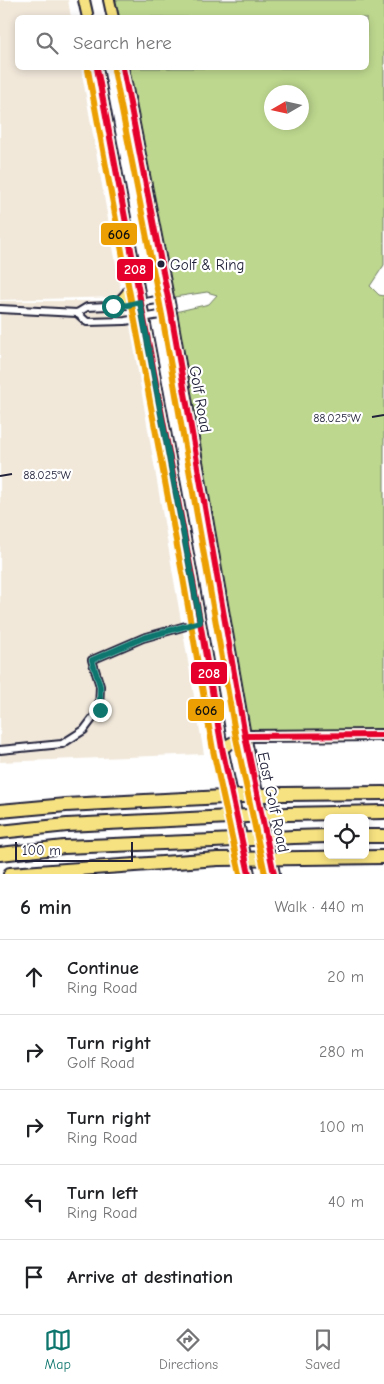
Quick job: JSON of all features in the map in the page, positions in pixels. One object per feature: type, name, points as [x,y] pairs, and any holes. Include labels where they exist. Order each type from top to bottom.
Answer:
[{"type":"highway","points":[[0,811],[284,794],[384,793]]},
{"type":"highway","points":[[0,832],[68,825],[288,814],[384,812]]},
{"type":"highway","points":[[0,854],[74,847],[324,836]]},
{"type":"highway","points":[[369,836],[384,836]]},
{"type":"highway","points":[[10,874],[218,860],[384,857]]},
{"type":"main road","points":[[84,0],[87,15]]},
{"type":"main road","points":[[109,0],[112,15]]},
{"type":"main road","points":[[97,70],[222,748],[249,874]]},
{"type":"main road","name":"Golf Road","points":[[123,70],[168,298],[244,736]]},
{"type":"main road","points":[[113,306],[123,300],[129,293],[136,277]]},
{"type":"main road","points":[[222,748],[244,736],[384,734]]},
{"type":"main road","name":"East Golf Road","points":[[244,736],[274,874]]},
{"type":"street","points":[[77,314],[87,307],[128,305],[168,298]]},
{"type":"street","points":[[0,309],[77,314],[87,322],[170,314]]},
{"type":"street","points":[[0,750],[62,744],[84,730],[100,710],[100,686],[92,660],[143,638],[200,622]]},
{"type":"shaded area","points":[[0,0],[68,0],[71,15],[15,15],[15,70],[81,70],[122,297],[130,325],[204,754],[0,762],[0,301],[113,301],[120,297],[0,300]]},
{"type":"green space","points":[[110,0],[384,0],[384,265],[370,286],[379,295],[384,296],[384,733],[245,736],[171,313],[209,304],[217,295],[207,292],[168,298],[123,70],[369,70],[369,15],[113,15]]},
{"type":"transit line","name":"606","points":[[88,70],[183,578],[213,750],[240,874]]},
{"type":"transit line","name":"208","points":[[97,70],[192,576],[222,748],[249,874]]},
{"type":"transit line","name":"606","points":[[114,70],[162,315],[236,738],[265,874]]},
{"type":"transit line","name":"208","points":[[123,70],[171,313],[245,736],[274,874]]},
{"type":"transit line","name":"208","points":[[245,736],[384,735]]},
{"type":"place","name":"Golf & Ring","points":[[161,264]]},
{"type":"route","points":[[100,710],[100,686],[92,660],[143,638],[200,622],[140,302],[113,306]]}]
